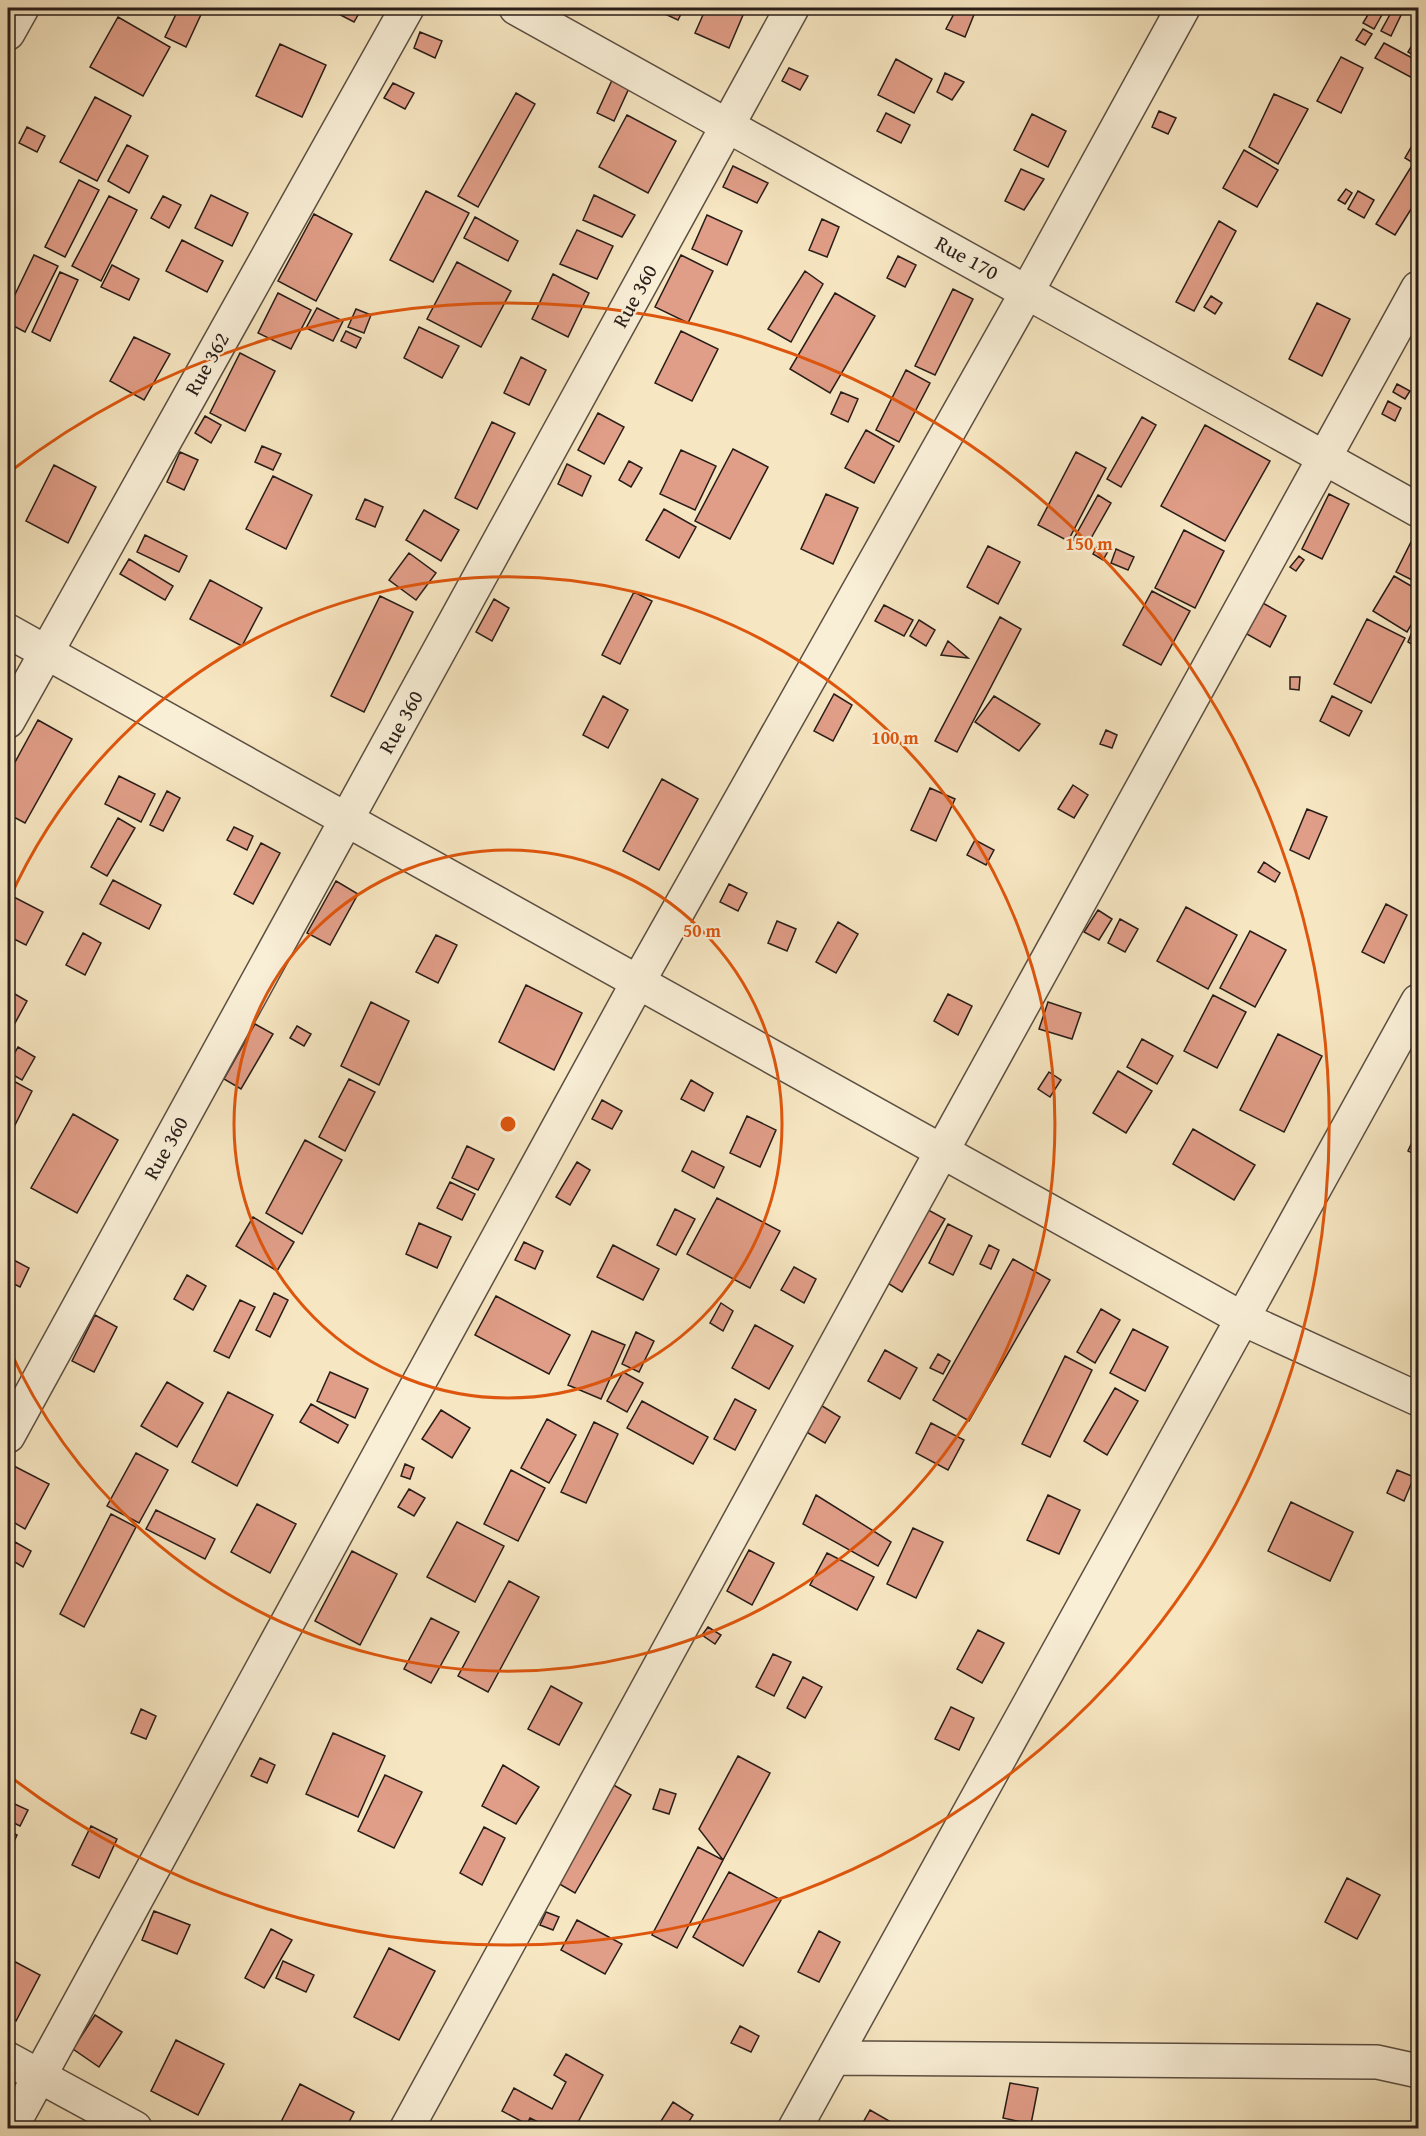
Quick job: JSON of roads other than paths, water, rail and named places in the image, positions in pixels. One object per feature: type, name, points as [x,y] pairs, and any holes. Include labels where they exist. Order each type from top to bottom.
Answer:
[{"type":"street","points":[[8,33],[22,8]]},
{"type":"street","name":"Rue 362","points":[[8,721],[407,8]]},
{"type":"street","name":"Rue 170","points":[[516,8],[1419,510]]},
{"type":"street","name":"Rue 360","points":[[8,1436],[792,8]]},
{"type":"street","points":[[11,2128],[638,982],[1027,292],[1183,8]]},
{"type":"street","points":[[407,2128],[942,1151],[1419,288]]},
{"type":"street","points":[[8,631],[1243,1319],[1419,1399]]},
{"type":"street","points":[[795,2128],[1419,1001]]},
{"type":"street","points":[[834,2058],[1377,2062],[1419,2071]]},
{"type":"street","points":[[8,2059],[135,2128]]}]
